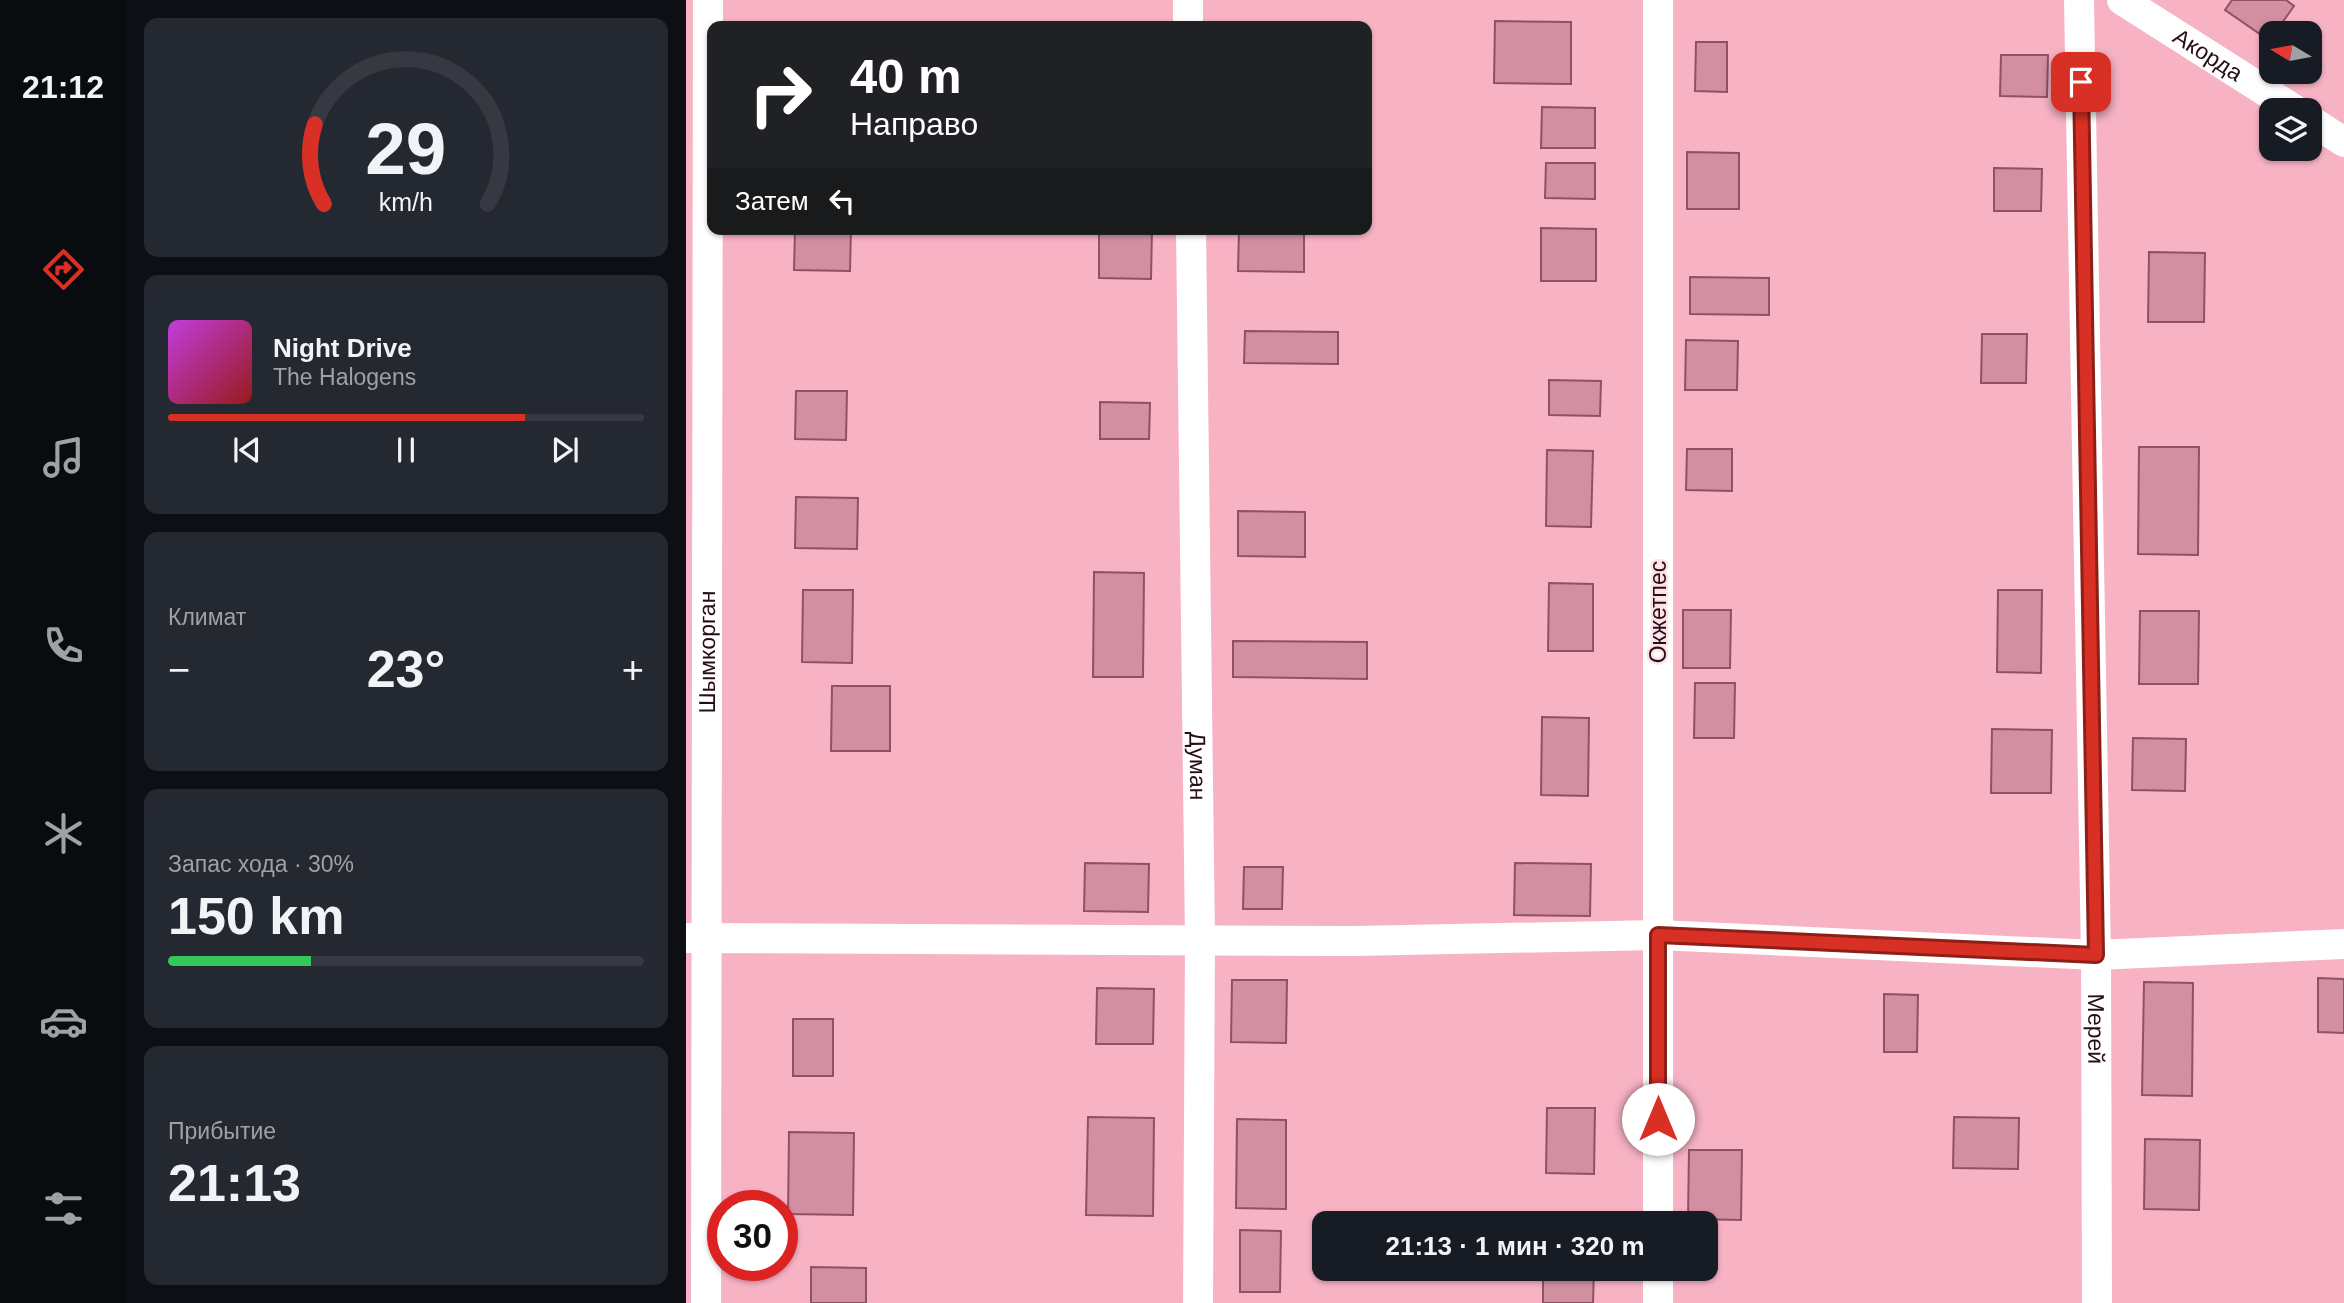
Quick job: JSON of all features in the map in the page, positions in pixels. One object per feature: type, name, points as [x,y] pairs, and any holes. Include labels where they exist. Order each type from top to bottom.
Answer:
[{"type":"street","name":"Шымкорган","points":[[708,0],[708,21]]},
{"type":"street","points":[[1188,0],[1188,21]]},
{"type":"street","name":"Окжетпес","points":[[1658,0],[1658,1211]]},
{"type":"street","name":"Мерей","points":[[2079,0],[2096,955],[2097,1303]]},
{"type":"street","name":"Акорда","points":[[2122,0],[2276,98]]},
{"type":"street","name":"Шымкорган","points":[[706,1303],[696,938],[707,78]]},
{"type":"street","points":[[2322,128],[2344,142]]},
{"type":"street","name":"Думан","points":[[1191,235],[1200,940],[1198,1303]]},
{"type":"street","points":[[696,938],[1353,941],[1658,935],[2096,955],[2344,944]]},
{"type":"street","points":[[1658,1281],[1658,1303]]},
{"type":"building","points":[[2232,0],[2286,0],[2294,6],[2283,21],[2259,21],[2259,33],[2225,10]]},
{"type":"building","points":[[1495,21],[1571,22],[1571,84],[1494,83]]},
{"type":"building","points":[[1696,42],[1727,42],[1727,92],[1695,91]]},
{"type":"building","points":[[2001,55],[2048,55],[2047,97],[2000,96]]},
{"type":"building","points":[[1542,107],[1595,108],[1595,148],[1541,148]]},
{"type":"building","points":[[1687,152],[1739,153],[1739,209],[1687,209]]},
{"type":"building","points":[[1546,163],[1595,163],[1595,199],[1545,198]]},
{"type":"building","points":[[1994,168],[2042,169],[2041,211],[1994,211]]},
{"type":"building","points":[[1541,228],[1596,229],[1596,281],[1541,281]]},
{"type":"building","points":[[795,235],[851,235],[850,271],[794,270]]},
{"type":"building","points":[[1099,235],[1152,235],[1151,279],[1099,278]]},
{"type":"building","points":[[1239,235],[1304,235],[1304,272],[1238,271]]},
{"type":"building","points":[[2149,252],[2205,253],[2204,322],[2148,322]]},
{"type":"building","points":[[1690,277],[1769,278],[1769,315],[1690,314]]},
{"type":"building","points":[[1245,331],[1338,332],[1338,364],[1244,363]]},
{"type":"building","points":[[1982,334],[2027,334],[2026,383],[1981,383]]},
{"type":"building","points":[[1686,340],[1738,341],[1737,390],[1685,390]]},
{"type":"building","points":[[1549,380],[1601,381],[1600,416],[1549,415]]},
{"type":"building","points":[[796,391],[847,391],[846,440],[795,439]]},
{"type":"building","points":[[1100,402],[1150,403],[1149,439],[1100,439]]},
{"type":"building","points":[[2139,447],[2199,447],[2198,555],[2138,554]]},
{"type":"building","points":[[1687,449],[1732,449],[1732,491],[1686,490]]},
{"type":"building","points":[[1547,450],[1593,451],[1591,527],[1546,526]]},
{"type":"building","points":[[796,497],[858,498],[857,549],[795,548]]},
{"type":"building","points":[[1238,511],[1305,512],[1305,557],[1238,556]]},
{"type":"building","points":[[1094,572],[1144,573],[1143,677],[1093,677]]},
{"type":"building","points":[[1549,583],[1593,584],[1593,651],[1548,651]]},
{"type":"building","points":[[803,590],[853,590],[852,663],[802,662]]},
{"type":"building","points":[[1998,590],[2042,590],[2041,673],[1997,672]]},
{"type":"building","points":[[1683,610],[1731,610],[1730,668],[1683,668]]},
{"type":"building","points":[[2140,611],[2199,611],[2198,684],[2139,684]]},
{"type":"building","points":[[1233,641],[1367,642],[1367,679],[1233,677]]},
{"type":"building","points":[[1695,683],[1735,683],[1734,738],[1694,738]]},
{"type":"building","points":[[832,686],[890,686],[890,751],[831,751]]},
{"type":"building","points":[[1542,717],[1589,718],[1588,796],[1541,795]]},
{"type":"building","points":[[1992,729],[2052,730],[2051,793],[1991,793]]},
{"type":"building","points":[[2133,738],[2186,739],[2185,791],[2132,790]]},
{"type":"building","points":[[1085,863],[1149,864],[1148,912],[1084,911]]},
{"type":"building","points":[[1515,863],[1591,864],[1590,916],[1514,915]]},
{"type":"building","points":[[1244,867],[1283,867],[1282,909],[1243,909]]},
{"type":"building","points":[[2318,978],[2344,979],[2344,1033],[2318,1032]]},
{"type":"building","points":[[1232,980],[1287,980],[1286,1043],[1231,1042]]},
{"type":"building","points":[[2144,982],[2193,983],[2192,1096],[2142,1095]]},
{"type":"building","points":[[1097,988],[1154,989],[1153,1044],[1096,1044]]},
{"type":"building","points":[[1884,994],[1918,995],[1917,1052],[1884,1052]]},
{"type":"building","points":[[793,1019],[833,1019],[833,1076],[793,1076]]},
{"type":"building","points":[[1547,1108],[1595,1108],[1594,1174],[1546,1173]]},
{"type":"building","points":[[1088,1117],[1154,1118],[1153,1216],[1086,1215]]},
{"type":"building","points":[[1954,1117],[2019,1118],[2018,1169],[1953,1168]]},
{"type":"building","points":[[1237,1119],[1286,1120],[1286,1209],[1236,1208]]},
{"type":"building","points":[[789,1132],[854,1133],[853,1215],[798,1214],[798,1190],[788,1190]]},
{"type":"building","points":[[2145,1139],[2200,1140],[2199,1210],[2144,1209]]},
{"type":"building","points":[[1689,1150],[1742,1150],[1741,1220],[1718,1220],[1718,1211],[1688,1211]]},
{"type":"building","points":[[1240,1230],[1281,1231],[1280,1292],[1240,1292]]},
{"type":"building","points":[[811,1267],[866,1268],[866,1303],[811,1303]]},
{"type":"building","points":[[1543,1281],[1594,1281],[1593,1303],[1543,1303]]},
{"type":"route","points":[[1658,1119],[1658,935],[2096,955],[2081,82]]}]
